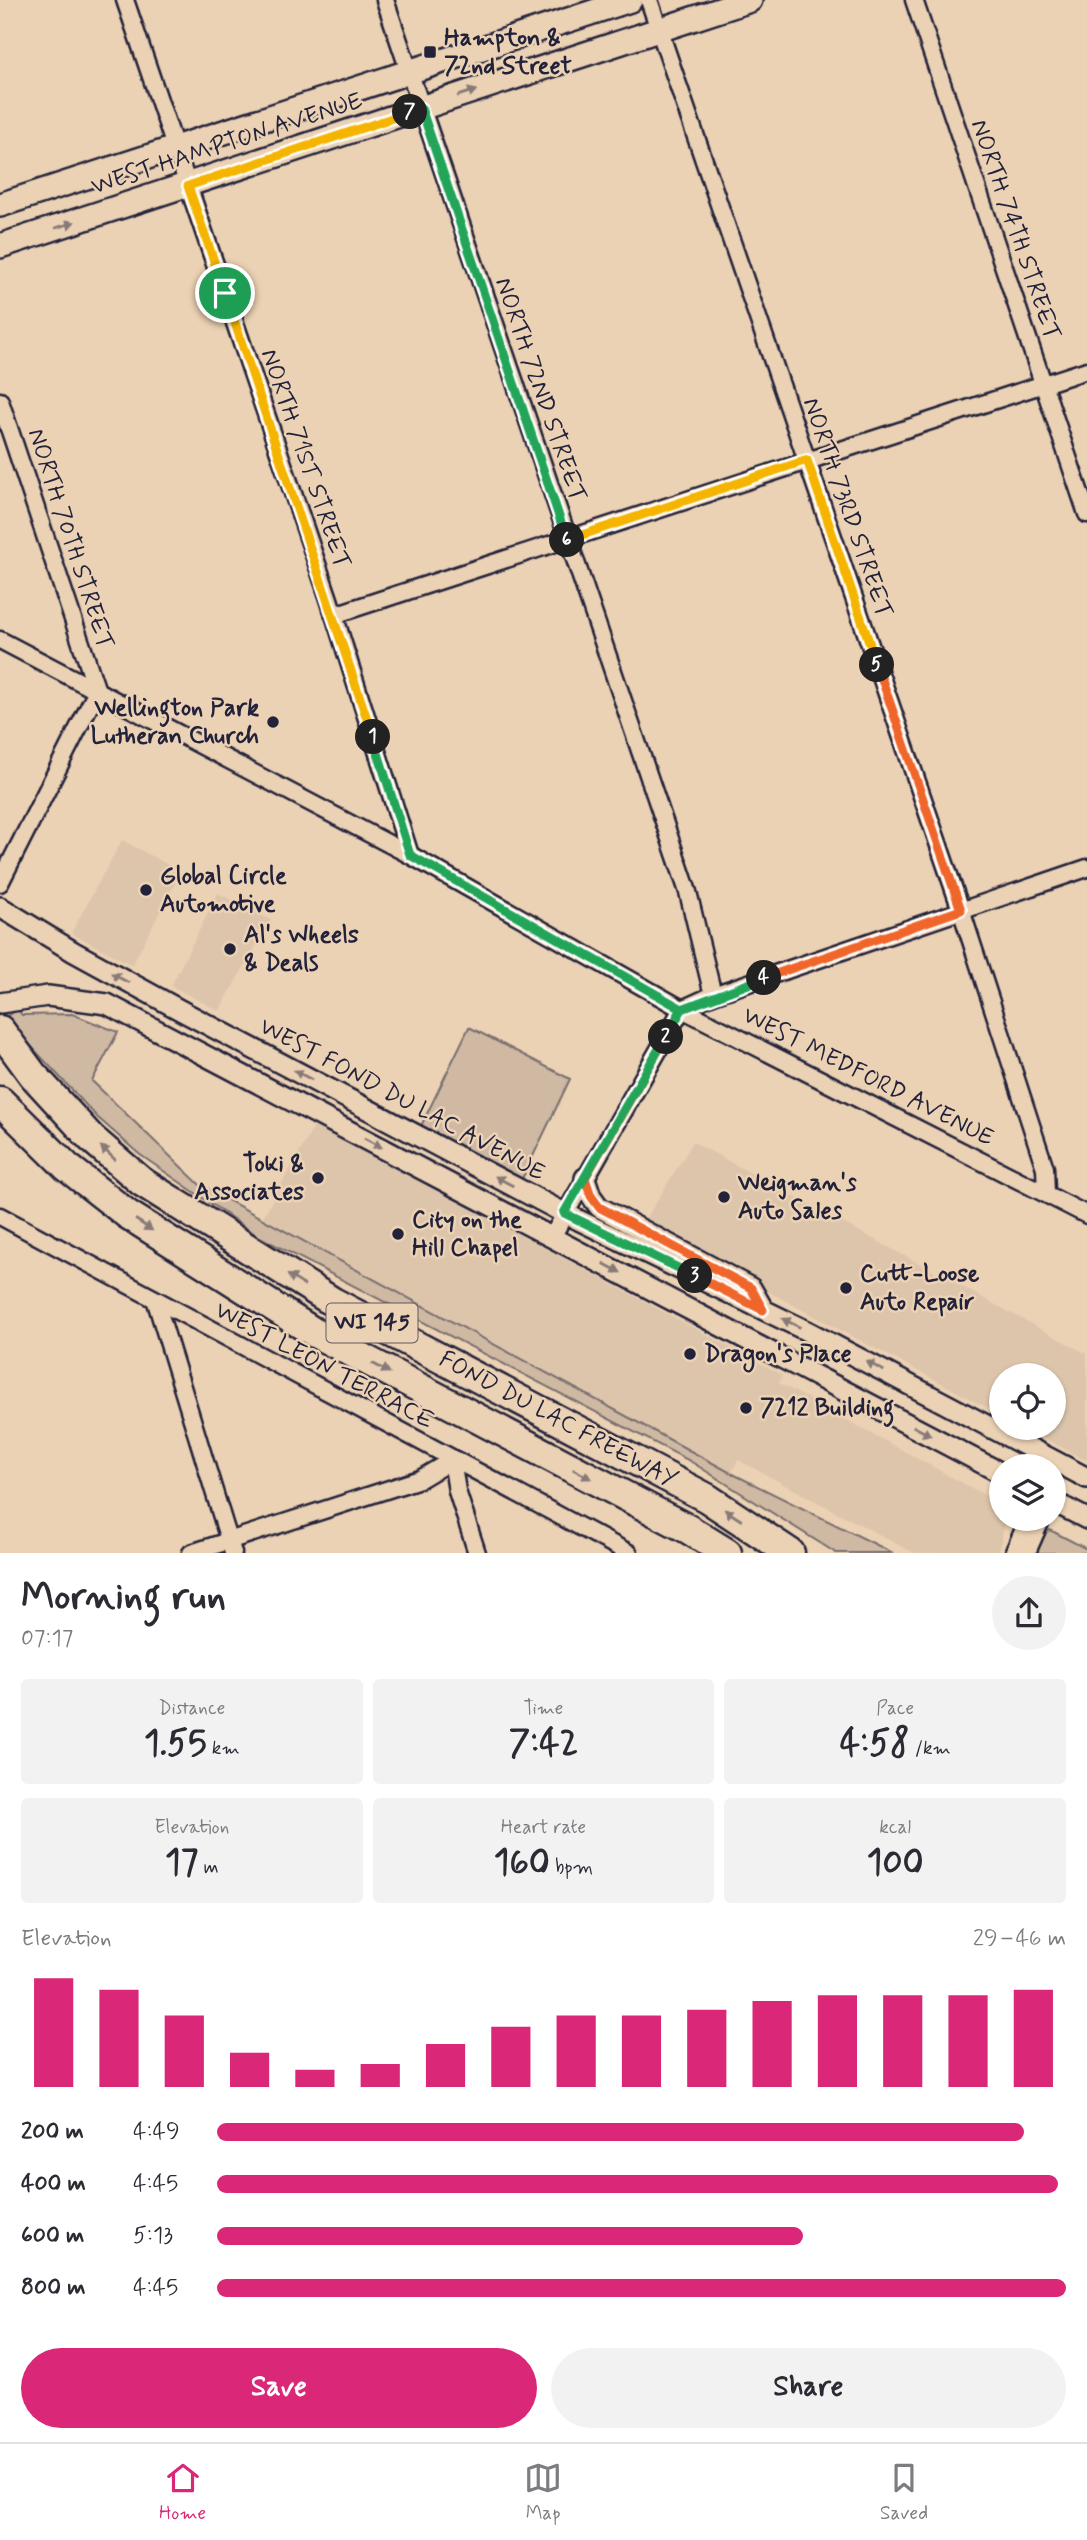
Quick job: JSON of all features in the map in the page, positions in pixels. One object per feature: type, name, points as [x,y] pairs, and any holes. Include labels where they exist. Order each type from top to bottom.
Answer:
[{"type":"highway","name":"FOND DU LAC FREEWAY","points":[[0,1030],[33,1075],[91,1138],[142,1182],[333,1302],[707,1498],[790,1553]]},
{"type":"highway","name":"FOND DU LAC FREEWAY","points":[[0,1101],[66,1167],[127,1214],[314,1334],[688,1529],[727,1553]]},
{"type":"highway","points":[[1020,1553],[1030,1531]]},
{"type":"main road","name":"WEST HAMPTON AVENUE","points":[[0,205],[630,0]]},
{"type":"main road","name":"WEST HAMPTON AVENUE","points":[[0,246],[750,0]]},
{"type":"street","name":"NORTH 71ST STREET","points":[[125,0],[334,615],[410,855]]},
{"type":"street","name":"NORTH 72ND STREET","points":[[385,0],[688,892],[713,995]]},
{"type":"street","name":"NORTH 73RD STREET","points":[[649,0],[961,910],[1045,1168],[1046,1193]]},
{"type":"street","name":"NORTH 74TH STREET","points":[[914,0],[1087,514]]},
{"type":"street","points":[[334,615],[1087,370]]},
{"type":"street","name":"NORTH 70TH STREET","points":[[0,401],[97,691]]},
{"type":"street","name":"WEST MEDFORD AVENUE","points":[[0,640],[410,855],[682,1009],[1087,1215]]},
{"type":"street","points":[[0,883],[97,691]]},
{"type":"street","points":[[552,1237],[682,1009],[713,995],[1087,868]]},
{"type":"street","name":"WEST FOND DU LAC AVENUE","points":[[0,907],[168,1004],[564,1213],[763,1310],[1032,1454]]},
{"type":"street","name":"WEST FOND DU LAC AVENUE","points":[[0,1003],[48,996],[107,1004],[989,1468]]},
{"type":"street","points":[[585,1178],[591,1196],[599,1207],[751,1288],[763,1310]]},
{"type":"street","name":"WEST LEON TERRACE","points":[[0,1216],[156,1302],[629,1553]]},
{"type":"street","points":[[156,1302],[231,1547]]},
{"type":"street","points":[[191,1553],[231,1547],[420,1479],[452,1460],[457,1491],[477,1553]]},
{"type":"street","name":"WEST FOND DU LAC AVENUE","points":[[1066,1469],[1087,1478]]},
{"type":"street","points":[[1066,1508],[1087,1519]]},
{"type":"shaded area","points":[[122,840],[181,872],[132,965],[71,933]]},
{"type":"shaded area","points":[[218,893],[271,920],[219,1011],[171,986]]},
{"type":"shaded area","points":[[18,1010],[22,1015],[72,1014],[118,1032],[92,1081],[200,1185],[731,1473],[893,1553],[836,1553],[690,1461],[258,1236],[139,1154],[97,1117],[4,1017]]},
{"type":"shaded area","points":[[469,1027],[570,1079],[521,1181],[421,1126]]},
{"type":"shaded area","points":[[315,1125],[782,1375],[779,1383],[989,1497],[989,1531],[1003,1531],[999,1553],[914,1553],[738,1460],[731,1473],[261,1220]]},
{"type":"shaded area","points":[[693,1142],[1087,1354],[1087,1461],[1048,1440],[1066,1440],[1066,1363],[989,1363],[989,1409],[642,1225]]},
{"type":"shaded area","points":[[1052,1531],[1087,1549],[1087,1553],[1029,1553],[1035,1540]]},
{"type":"place","name":"Hampton & 72nd Street","points":[[430,52]]},
{"type":"place","name":"Wellington Park Lutheran Church","points":[[273,722]]},
{"type":"place","name":"Global Circle Automotive","points":[[146,890]]},
{"type":"place","name":"Al's Wheels & Deals","points":[[230,949]]},
{"type":"place","name":"Toki & Associates","points":[[318,1178]]},
{"type":"place","name":"Weigman's Auto Sales","points":[[724,1197]]},
{"type":"place","name":"City on the Hill Chapel","points":[[398,1234]]},
{"type":"place","name":"Cutt-Loose Auto Repair","points":[[846,1288]]},
{"type":"place","name":"Dragon's Place","points":[[690,1354]]},
{"type":"place","name":"7212 Building","points":[[746,1408]]},
{"type":"route","points":[[225,293],[188,186],[421,108],[567,540],[807,460],[961,910],[713,995],[682,1009],[564,1213],[763,1310],[751,1288],[599,1207],[591,1196],[585,1178],[629,1102],[682,1009],[410,855],[334,615],[225,293]]}]
